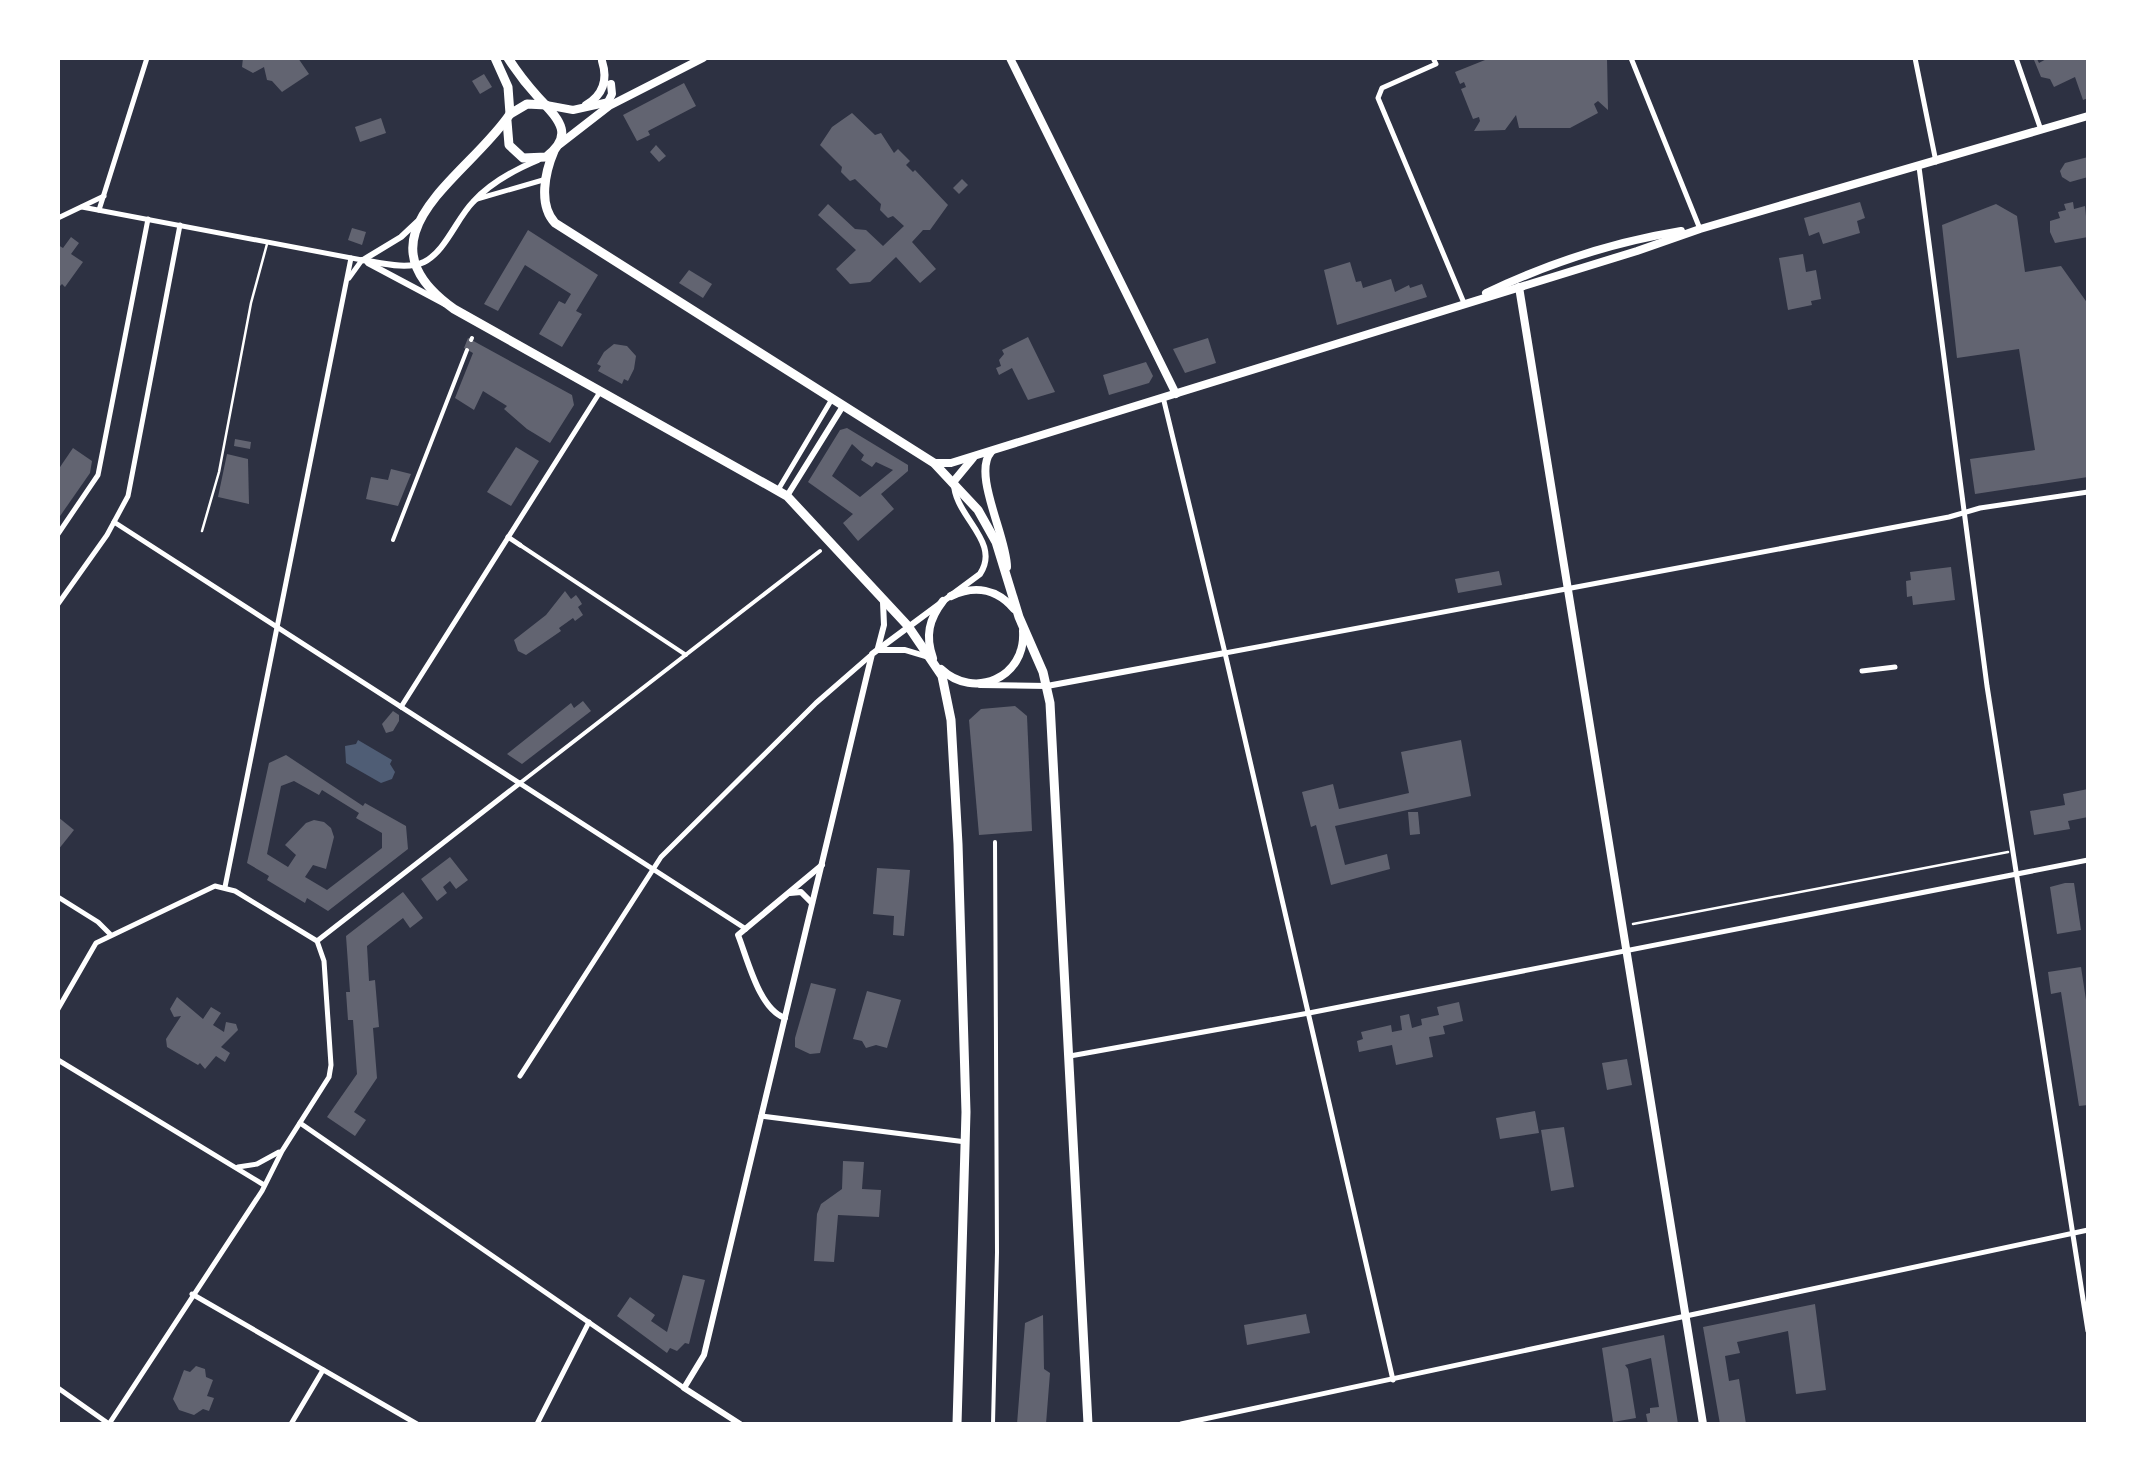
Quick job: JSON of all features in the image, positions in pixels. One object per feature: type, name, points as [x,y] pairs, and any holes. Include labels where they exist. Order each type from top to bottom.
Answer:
[{"type":"main road","points":[[495,58],[508,88],[506,138],[523,158],[541,158],[613,101]]},
{"type":"main road","points":[[508,58],[546,105],[556,115],[561,127],[547,178],[545,206],[555,223],[934,463],[954,481],[990,529],[1019,617],[1024,639],[1017,661],[1002,677],[969,684],[950,678],[908,626],[788,496],[454,309],[429,288],[414,265],[412,240],[417,222],[509,116],[528,104],[546,105],[572,110],[627,96]]},
{"type":"main road","points":[[601,111],[703,58]]},
{"type":"main road","points":[[1010,58],[1176,394]]},
{"type":"main road","points":[[572,110],[590,104],[601,92],[605,77],[602,59]]},
{"type":"main road","points":[[611,84],[613,101]]},
{"type":"main road","points":[[934,463],[951,463],[1637,252],[1700,228],[2088,116]]},
{"type":"main road","points":[[1464,304],[1527,274],[1633,239],[1700,228]]},
{"type":"main road","points":[[1633,239],[1637,252]]},
{"type":"main road","points":[[1527,274],[1519,288],[1703,1424]]},
{"type":"main road","points":[[1508,282],[1519,288]]},
{"type":"main road","points":[[995,449],[986,458],[984,470],[1004,540],[1006,570]]},
{"type":"main road","points":[[954,481],[976,455]]},
{"type":"main road","points":[[957,1424],[966,1142],[963,982],[948,693],[929,648],[928,632],[933,615],[947,598],[970,590],[990,591],[1007,600],[1019,617],[1048,686],[1056,778],[1088,1424]]},
{"type":"street","points":[[99,210],[147,58]]},
{"type":"street","points":[[1433,58],[1436,64],[1382,88],[1378,98],[1464,304]]},
{"type":"street","points":[[1631,58],[1700,228]]},
{"type":"street","points":[[1915,58],[1936,162]]},
{"type":"street","points":[[2016,58],[2041,130]]},
{"type":"street","points":[[602,59],[611,84]]},
{"type":"street","points":[[82,206],[362,260],[414,265],[431,258],[474,200],[504,177],[541,158]]},
{"type":"street","points":[[1918,167],[2012,851],[2088,1331]]},
{"type":"street","points":[[474,200],[547,178]]},
{"type":"street","points":[[58,218],[104,196]]},
{"type":"street","points":[[58,534],[98,476],[148,219]]},
{"type":"street","points":[[346,282],[362,260],[402,238],[417,222]]},
{"type":"street","points":[[58,604],[129,493],[180,225]]},
{"type":"street","points":[[225,887],[351,258]]},
{"type":"street","points":[[362,260],[454,309]]},
{"type":"street","points":[[393,540],[467,350]]},
{"type":"street","points":[[401,706],[600,391]]},
{"type":"street","points":[[778,490],[832,398]]},
{"type":"street","points":[[1162,398],[1393,1380]]},
{"type":"street","points":[[788,496],[843,406]]},
{"type":"street","points":[[520,1076],[661,857],[816,703],[908,626],[980,574],[986,560],[984,544],[958,504],[954,481]]},
{"type":"street","points":[[969,684],[1048,686],[2088,492]]},
{"type":"street","points":[[114,522],[746,929]]},
{"type":"street","points":[[508,537],[686,655]]},
{"type":"street","points":[[317,941],[820,551]]},
{"type":"street","points":[[684,1388],[704,1354],[884,625],[882,598]]},
{"type":"street","points":[[875,652],[912,651],[936,664]]},
{"type":"street","points":[[1862,671],[1896,667]]},
{"type":"street","points":[[993,1424],[997,1252],[994,842]]},
{"type":"street","points":[[1070,1056],[2088,860]]},
{"type":"street","points":[[738,935],[823,864]]},
{"type":"street","points":[[58,1008],[90,948],[110,934],[206,888],[225,887],[317,941],[324,960],[331,1064],[328,1076],[264,1186],[109,1424],[58,1388]]},
{"type":"street","points":[[786,895],[805,894],[812,909]]},
{"type":"street","points":[[58,897],[110,934]]},
{"type":"street","points":[[732,920],[766,1002],[774,1014],[785,1018]]},
{"type":"street","points":[[58,1060],[264,1186]]},
{"type":"street","points":[[761,1116],[966,1142]]},
{"type":"street","points":[[300,1123],[740,1424]]},
{"type":"street","points":[[226,1162],[250,1166],[282,1151]]},
{"type":"street","points":[[1181,1424],[2088,1230]]},
{"type":"street","points":[[192,1294],[417,1424]]},
{"type":"street","points":[[537,1424],[589,1322]]},
{"type":"street","points":[[291,1424],[324,1370]]},
{"type":"lane","points":[[202,531],[219,472],[251,303],[267,242]]},
{"type":"path","points":[[1631,924],[2012,851]]},
{"type":"water","points":[[358,740],[392,760],[392,779],[381,783],[346,763],[345,746]]},
{"type":"building","points":[[243,58],[298,58],[309,74],[282,92],[267,80],[264,67],[253,73],[242,67]]},
{"type":"building","points":[[1490,58],[1607,58],[1608,110],[1598,101],[1594,104],[1598,113],[1570,128],[1519,128],[1516,115],[1505,130],[1474,131],[1479,117],[1473,119],[1461,89],[1466,87],[1464,82],[1460,84],[1455,72]]},
{"type":"building","points":[[2048,58],[2088,58],[2088,98],[2083,100],[2075,77],[2054,87],[2050,79],[2041,77],[2034,60],[2039,63]]},
{"type":"building","points":[[484,74],[492,87],[480,94],[472,81]]},
{"type":"building","points":[[684,83],[696,106],[637,141],[623,115]]},
{"type":"building","points":[[852,113],[875,135],[881,133],[894,153],[898,149],[910,161],[906,165],[948,205],[930,230],[923,230],[912,242],[936,269],[920,283],[896,257],[870,282],[850,284],[836,269],[856,250],[818,215],[828,204],[855,229],[866,230],[883,246],[904,226],[893,216],[888,218],[880,210],[881,204],[855,179],[850,181],[820,145],[832,127]]},
{"type":"building","points":[[381,118],[386,133],[360,142],[355,127]]},
{"type":"building","points":[[656,145],[666,156],[659,162],[650,152]]},
{"type":"building","points":[[2088,157],[2088,177],[2070,182],[2062,177],[2060,171],[2065,163]]},
{"type":"building","points":[[962,179],[968,185],[959,194],[953,188]]},
{"type":"building","points":[[1860,202],[1865,218],[1857,221],[1860,233],[1823,244],[1819,232],[1809,236],[1804,218]]},
{"type":"building","points":[[2073,202],[2074,209],[2085,206],[2088,237],[2055,243],[2050,221],[2060,218],[2058,212],[2066,210],[2064,204]]},
{"type":"building","points":[[1996,204],[2017,216],[2025,272],[2061,266],[2088,304],[2088,477],[1975,494],[1970,459],[2035,450],[2019,349],[1957,358],[1942,225]]},
{"type":"building","points":[[352,228],[366,232],[362,245],[348,240]]},
{"type":"building","points":[[528,230],[598,275],[576,311],[582,314],[562,347],[539,334],[559,301],[565,304],[571,294],[525,265],[498,311],[484,304]]},
{"type":"building","points":[[71,237],[79,243],[71,254],[83,262],[65,287],[62,284],[58,288],[58,245],[63,248]]},
{"type":"building","points":[[1803,254],[1806,272],[1816,270],[1821,299],[1788,310],[1779,258]]},
{"type":"building","points":[[1350,262],[1356,282],[1361,281],[1363,288],[1391,279],[1395,292],[1422,284],[1427,297],[1337,325],[1324,270]]},
{"type":"building","points":[[689,270],[712,284],[703,298],[679,283]]},
{"type":"building","points":[[1028,337],[1055,392],[1028,400],[1012,368],[999,375],[996,368],[1001,366],[1002,350]]},
{"type":"building","points":[[468,338],[572,395],[574,405],[550,443],[527,429],[504,409],[507,406],[483,391],[474,410],[455,398],[473,353],[464,348]]},
{"type":"building","points":[[1208,338],[1216,363],[1185,373],[1173,349]]},
{"type":"building","points":[[614,344],[627,346],[636,356],[628,381],[624,379],[622,384],[598,371],[601,366],[597,364],[604,352]]},
{"type":"building","points":[[1146,362],[1153,376],[1149,383],[1109,395],[1103,375]]},
{"type":"building","points":[[847,428],[908,465],[908,471],[881,494],[894,509],[858,541],[843,523],[853,514],[808,482],[840,430]],"holes":[[[852,444],[864,455],[861,460],[872,467],[876,462],[893,470],[860,497],[832,476]]]},
{"type":"building","points":[[235,439],[251,442],[250,449],[234,446]]},
{"type":"building","points":[[516,447],[539,461],[511,506],[487,492]]},
{"type":"building","points":[[73,448],[92,461],[90,473],[58,519],[58,470]]},
{"type":"building","points":[[227,454],[248,459],[249,504],[218,497]]},
{"type":"building","points":[[391,469],[411,474],[398,506],[366,499],[371,477],[388,480]]},
{"type":"building","points":[[1951,567],[1955,600],[1913,605],[1912,596],[1907,597],[1910,572]]},
{"type":"building","points":[[1499,571],[1502,585],[1458,593],[1455,579]]},
{"type":"building","points":[[565,591],[571,599],[576,595],[583,615],[575,621],[573,618],[526,655],[518,651],[514,640],[546,615]]},
{"type":"building","points":[[583,701],[591,711],[522,764],[507,754],[571,703],[574,708]]},
{"type":"building","points":[[1015,706],[1027,716],[1032,831],[979,835],[969,720],[981,709]]},
{"type":"building","points":[[393,711],[399,715],[399,721],[393,731],[386,733],[382,724]]},
{"type":"building","points":[[1461,740],[1471,796],[1335,826],[1345,865],[1387,854],[1390,869],[1331,885],[1316,825],[1311,827],[1302,792],[1333,784],[1339,809],[1409,793],[1401,752]]},
{"type":"building","points":[[286,755],[363,806],[365,803],[406,826],[408,849],[328,911],[307,898],[305,903],[267,880],[269,876],[247,863],[269,763]],"holes":[[[294,781],[319,795],[322,790],[382,833],[382,848],[327,890],[305,877],[313,865],[326,869],[334,837],[324,822],[306,823],[285,845],[296,855],[288,867],[267,854],[281,786]]]},
{"type":"building","points":[[2088,789],[2088,817],[2068,821],[2070,829],[2034,835],[2030,811],[2065,805],[2063,794]]},
{"type":"building","points":[[1408,812],[1418,812],[1420,834],[1410,835]]},
{"type":"building","points":[[58,817],[74,830],[58,850]]},
{"type":"building","points":[[450,857],[468,880],[456,889],[450,881],[443,887],[447,893],[437,901],[421,879]]},
{"type":"building","points":[[877,868],[910,870],[904,936],[893,935],[894,916],[873,914]]},
{"type":"building","points":[[2074,883],[2081,930],[2057,934],[2050,887]]},
{"type":"building","points":[[403,892],[423,918],[410,928],[403,918],[367,946],[369,981],[375,980],[379,1027],[373,1028],[377,1078],[354,1112],[366,1120],[355,1136],[327,1117],[357,1074],[353,1020],[348,1020],[346,936]]},
{"type":"building","points":[[2081,967],[2088,1013],[2088,1105],[2079,1106],[2061,992],[2051,994],[2048,972]]},
{"type":"building","points":[[811,983],[836,989],[820,1053],[810,1054],[795,1047],[795,1038]]},
{"type":"building","points":[[867,991],[901,1000],[887,1048],[866,1048],[862,1041],[853,1039]]},
{"type":"building","points":[[177,997],[203,1019],[211,1007],[221,1013],[213,1025],[224,1032],[226,1022],[236,1024],[238,1030],[221,1047],[230,1053],[225,1062],[216,1056],[205,1069],[167,1047],[166,1039],[181,1016],[174,1017],[170,1009]]},
{"type":"building","points":[[1459,1002],[1463,1021],[1443,1026],[1445,1034],[1429,1037],[1433,1057],[1396,1065],[1392,1045],[1359,1052],[1357,1041],[1363,1039],[1361,1032],[1391,1025],[1392,1032],[1402,1030],[1400,1016],[1409,1014],[1412,1028],[1422,1025],[1421,1019],[1439,1015],[1437,1007]]},
{"type":"building","points":[[1627,1059],[1632,1085],[1607,1090],[1602,1063]]},
{"type":"building","points":[[1535,1111],[1539,1133],[1500,1139],[1496,1118]]},
{"type":"building","points":[[1564,1127],[1574,1187],[1551,1191],[1541,1130]]},
{"type":"building","points":[[843,1161],[864,1162],[862,1189],[881,1190],[879,1217],[838,1215],[834,1262],[814,1261],[817,1214],[821,1204],[842,1189]]},
{"type":"building","points":[[683,1275],[705,1280],[689,1344],[677,1351],[670,1348],[667,1353],[617,1316],[630,1297],[655,1315],[651,1321],[667,1332]]},
{"type":"building","points":[[1815,1304],[1826,1390],[1796,1394],[1788,1331],[1737,1342],[1740,1353],[1725,1356],[1729,1381],[1739,1379],[1746,1424],[1720,1424],[1703,1327]]},
{"type":"building","points":[[1306,1314],[1310,1333],[1247,1345],[1244,1325]]},
{"type":"building","points":[[1043,1315],[1044,1369],[1050,1373],[1046,1424],[1017,1424],[1025,1323]]},
{"type":"building","points":[[1664,1335],[1678,1424],[1648,1424],[1646,1414],[1650,1408],[1659,1407],[1651,1358],[1625,1365],[1636,1418],[1613,1422],[1602,1348]]},
{"type":"building","points":[[196,1366],[205,1369],[206,1377],[213,1380],[207,1396],[214,1398],[209,1411],[203,1409],[194,1415],[179,1410],[173,1399],[184,1370],[190,1372]]}]
